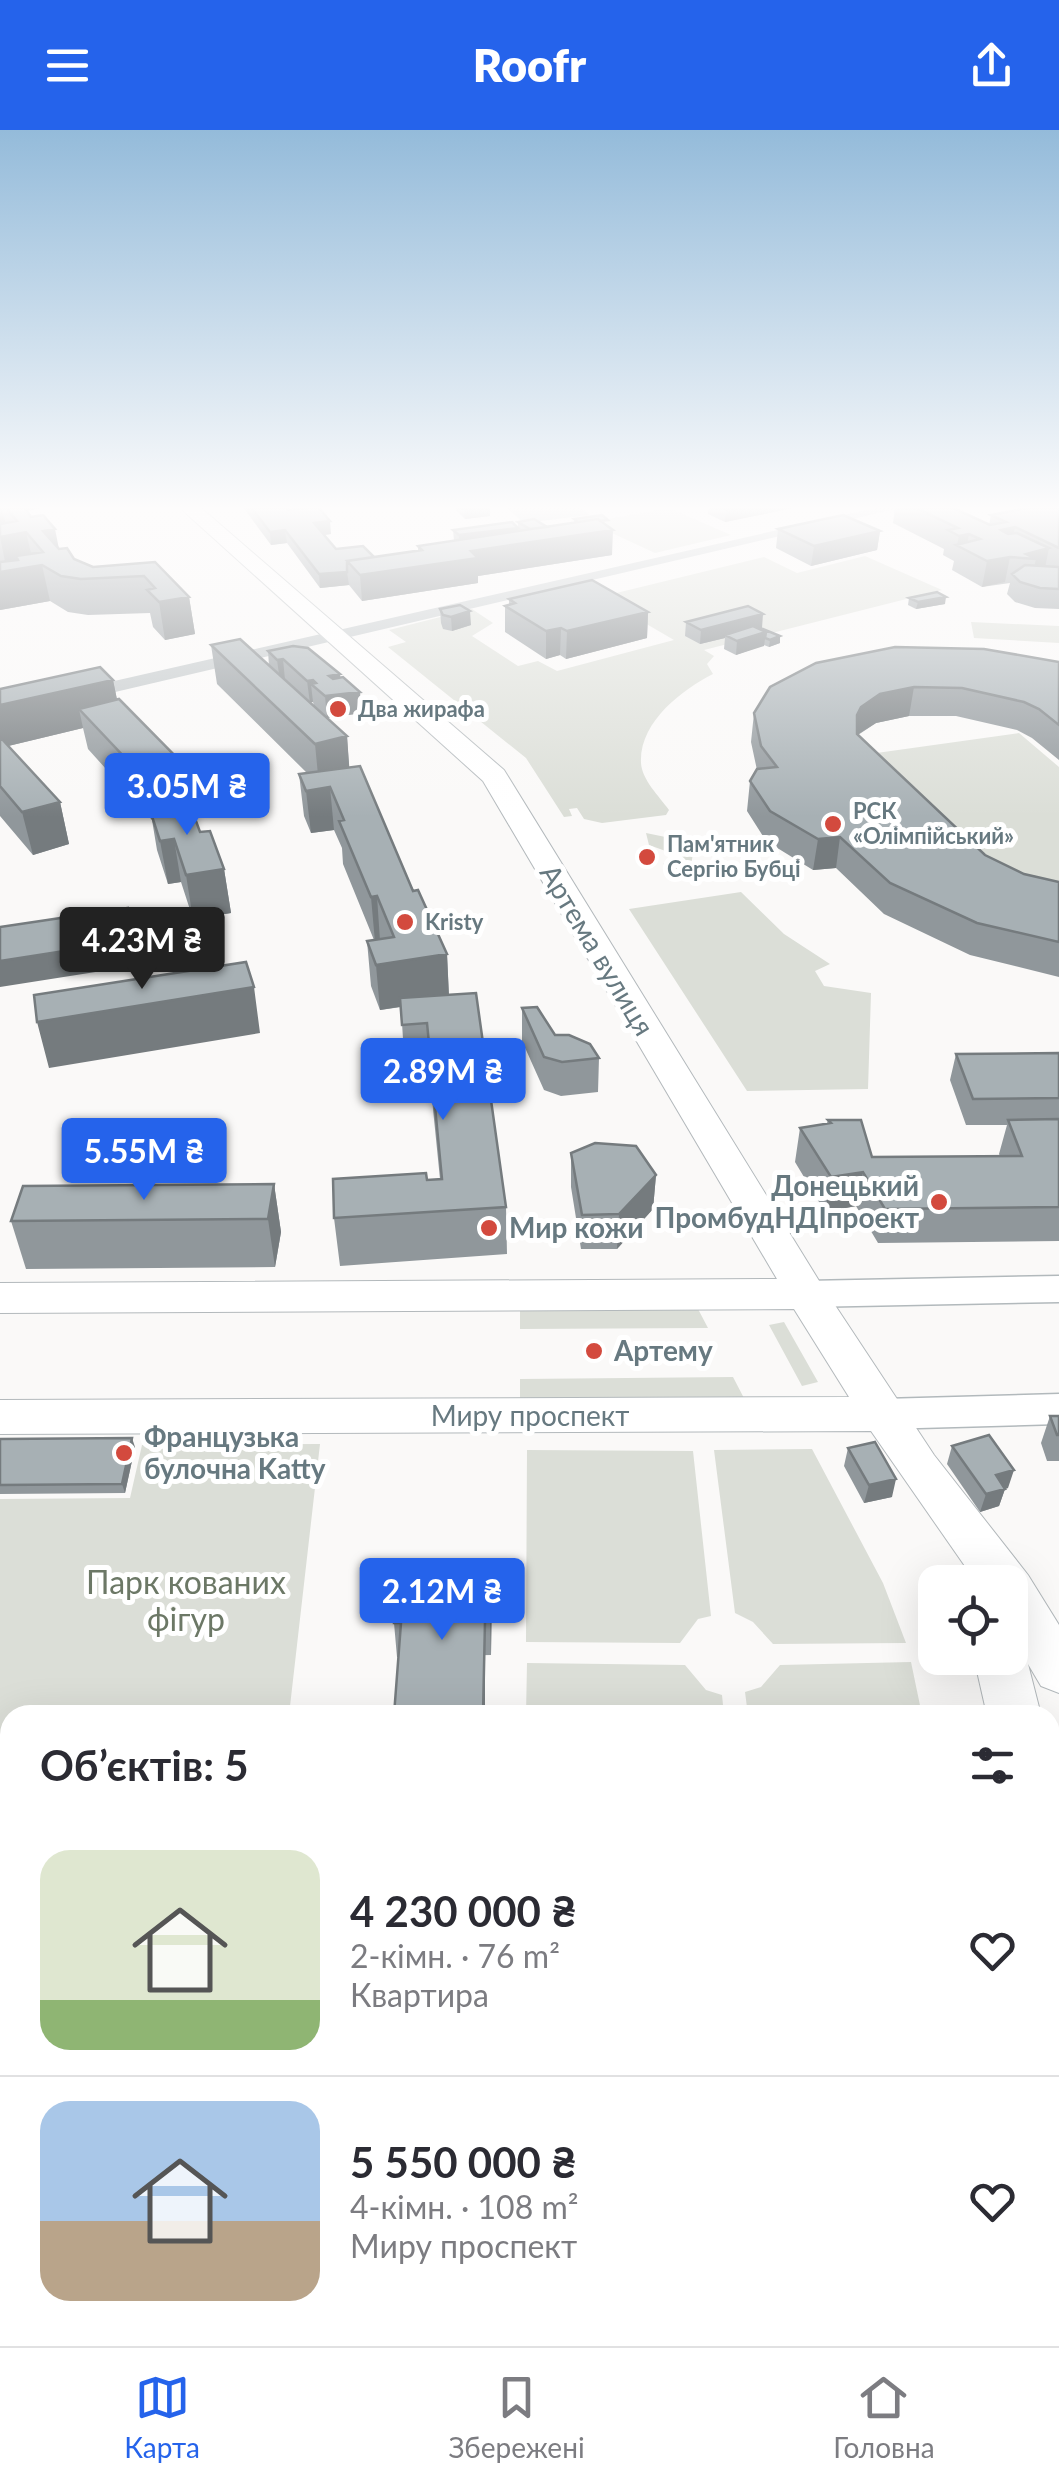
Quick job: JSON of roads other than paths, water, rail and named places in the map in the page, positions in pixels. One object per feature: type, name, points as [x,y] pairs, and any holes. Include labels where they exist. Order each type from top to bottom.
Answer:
[{"type":"main road","name":"Артема вулиця","points":[[303,610],[494,776],[806,1294],[918,1468],[991,1565]]},
{"type":"main road","points":[[0,1298],[1059,1289]]},
{"type":"main road","name":"Миру проспект","points":[[0,1418],[883,1414],[1059,1409]]},
{"type":"main road","name":"Артема вулиця","points":[[918,1468],[962,1565]]},
{"type":"main road","points":[[1028,1619],[1059,1670]]},
{"type":"main road","points":[[1004,1675],[1012,1705]]},
{"type":"street","points":[[0,714],[453,610]]},
{"type":"place","name":"Два жирафа","points":[[338,709]]},
{"type":"place","name":"РСК «Олімпійський»","points":[[833,824]]},
{"type":"place","name":"Пам'ятник Сергію Бубці","points":[[647,857]]},
{"type":"place","name":"Kristy","points":[[405,922]]},
{"type":"place","name":"Донецький ПромбудНДІпроект","points":[[939,1202]]},
{"type":"place","name":"Мир кожи","points":[[489,1228]]},
{"type":"place","name":"Артему","points":[[594,1351]]},
{"type":"place","name":"Французька булочна Katty","points":[[124,1453]]},
{"type":"park label","name":"Парк кованих фігур","points":[[186,1602]]}]
